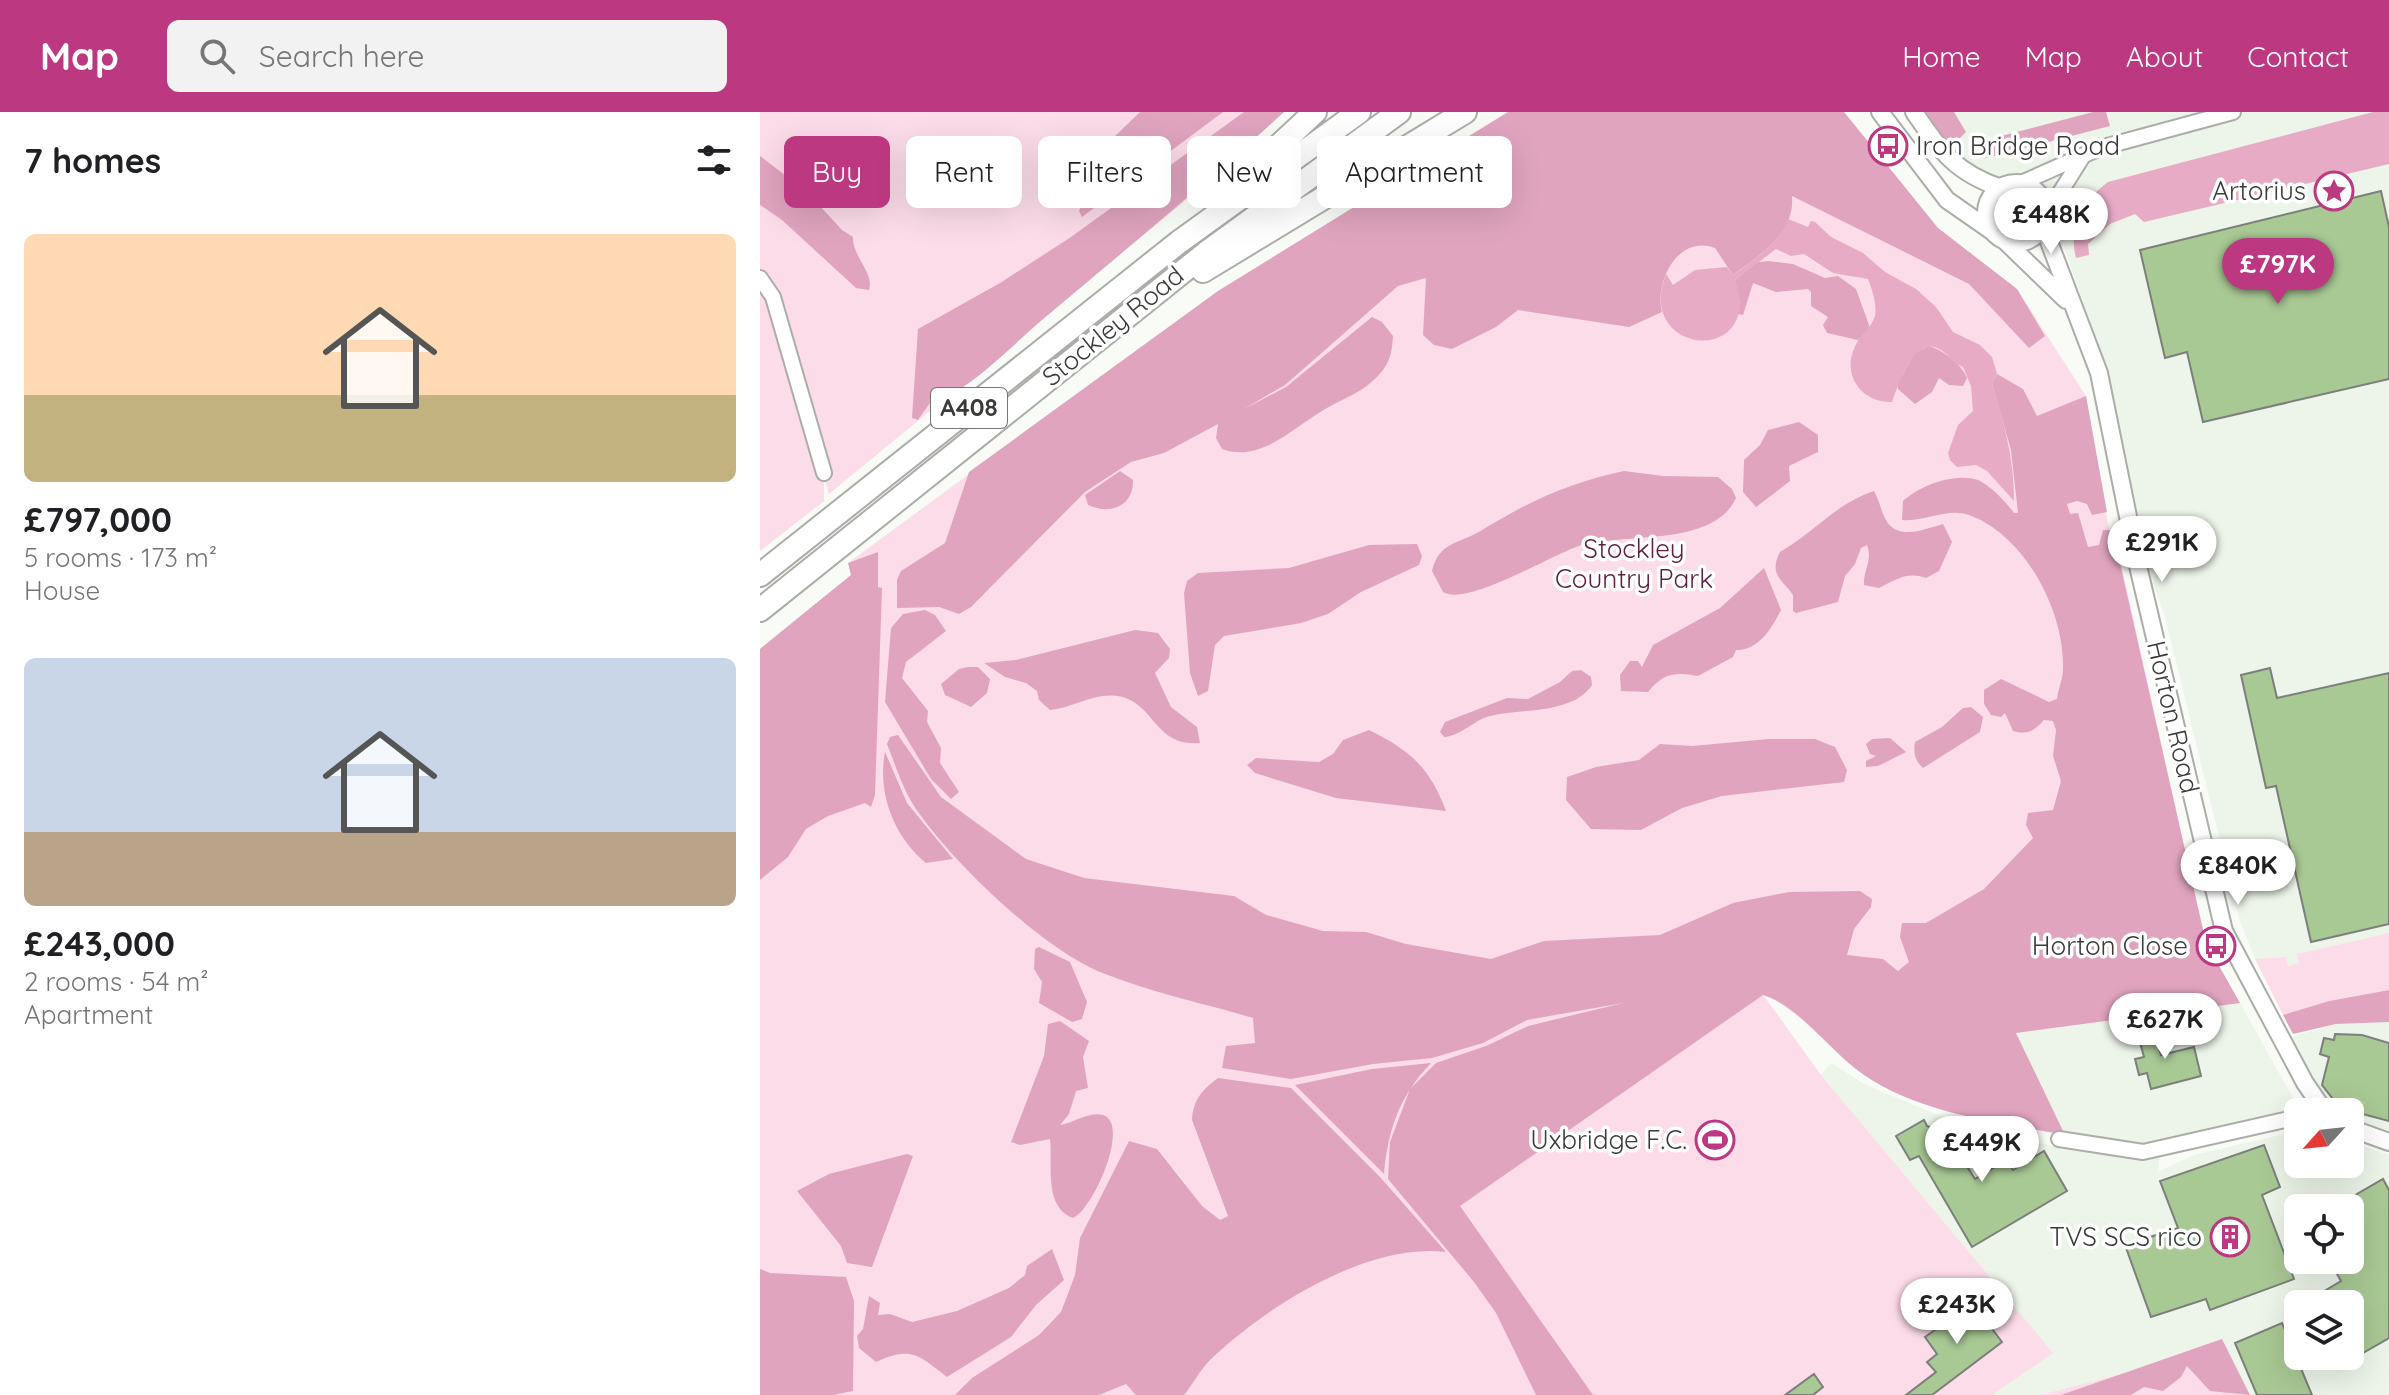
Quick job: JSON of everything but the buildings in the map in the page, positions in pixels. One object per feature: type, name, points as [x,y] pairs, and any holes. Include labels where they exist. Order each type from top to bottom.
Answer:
[{"type":"main road","points":[[1179,242],[1315,112]]},
{"type":"main road","name":"Stockley Road","points":[[760,575],[1179,242],[1359,112]]},
{"type":"main road","name":"Stockley Road","points":[[760,610],[1206,253],[1399,112]]},
{"type":"main road","points":[[1128,316],[1465,112]]},
{"type":"street","name":"Horton Road","points":[[1880,112],[1947,200],[1999,236],[2070,304]]},
{"type":"street","points":[[1914,112],[1949,161],[1979,180],[2001,188],[2019,184],[2100,148],[2233,112]]},
{"type":"street","points":[[2001,188],[1987,207],[1988,222],[1999,236],[2027,241],[2044,220],[2084,156]]},
{"type":"street","points":[[2019,184],[2037,192],[2044,220]]},
{"type":"street","name":"Horton Road","points":[[2044,220],[2070,304],[2087,340],[2105,396],[2134,551],[2224,931],[2311,1098]]},
{"type":"street","points":[[760,278],[773,297],[824,473]]},
{"type":"street","points":[[2059,1139],[2143,1152],[2284,1120]]},
{"type":"street","points":[[2364,1133],[2389,1142]]},
{"type":"shaded area","points":[[1140,112],[1223,112],[1171,151],[1171,136],[1115,136]]},
{"type":"shaded area","points":[[1244,112],[1284,112],[1257,136],[1211,136]]},
{"type":"shaded area","points":[[1508,112],[1844,112],[1938,228],[2017,289],[2045,336],[2029,348],[1969,284],[1792,196],[1788,221],[1782,232],[1754,259],[1733,275],[1715,248],[1690,248],[1680,254],[1665,275],[1660,300],[1662,312],[1629,327],[1518,310],[1496,327],[1452,349],[1434,345],[1423,335],[1426,278],[1398,286],[1285,385],[1244,409],[1286,387],[1372,317],[1382,322],[1393,336],[1392,346],[1383,370],[1362,389],[1263,448],[1236,452],[1222,449],[1216,438],[1218,424],[1164,453],[1131,462],[1085,492],[971,607],[959,614],[939,607],[897,608],[897,580],[901,571],[945,543],[969,472],[1218,291],[1352,208],[1512,208],[1512,136],[1469,136]]},
{"type":"shaded area","points":[[1918,112],[2389,112],[2389,933],[2298,954],[2299,964],[2288,966],[2285,958],[2255,959],[2239,918],[2165,617],[2150,574],[2108,372],[2046,196],[2029,182],[2000,183],[1976,176]]},
{"type":"shaded area","points":[[1926,112],[1954,112],[1966,132],[1958,140],[1946,142]]},
{"type":"shaded area","points":[[2093,112],[2106,112],[2110,126],[1986,158],[1982,141]]},
{"type":"shaded area","points":[[2373,112],[2389,112],[2389,164],[2144,222],[2135,214],[2110,224],[2088,244],[2089,255],[2076,258],[2074,235],[2079,215],[2108,182]]},
{"type":"shaded area","points":[[1187,153],[1187,197],[989,368],[944,398],[930,403],[918,420],[912,418],[918,329],[1000,283],[1111,208],[1171,208],[1171,165]]},
{"type":"shaded area","points":[[760,156],[784,174],[784,208],[822,208],[853,237],[869,278],[869,290],[856,288],[782,220],[760,205]]},
{"type":"shaded area","points":[[1080,208],[1094,208],[1082,217]]},
{"type":"shaded area","points":[[1788,219],[1808,227],[1811,221],[1815,222],[1831,237],[1863,253],[1885,272],[1916,289],[1936,307],[1953,332],[1980,345],[1992,357],[1997,374],[1992,383],[2008,441],[2014,501],[1987,471],[1976,465],[1957,467],[1950,460],[1948,453],[1958,425],[1973,411],[1971,386],[1963,367],[1942,351],[1930,347],[1915,355],[1892,402],[1870,397],[1856,383],[1852,374],[1853,352],[1875,316],[1875,302],[1868,279],[1833,273],[1804,254],[1791,256],[1776,249],[1735,280],[1740,304],[1735,323],[1723,335],[1708,340],[1691,339],[1676,331],[1665,318],[1661,298],[1666,274],[1673,285],[1695,270],[1727,267],[1733,275],[1773,243]]},
{"type":"shaded area","points":[[1758,262],[1793,264],[1825,278],[1838,276],[1856,289],[1869,325],[1868,332],[1858,340],[1827,333],[1823,325],[1828,317],[1811,306],[1811,292],[1808,289],[1776,292],[1753,283],[1743,315],[1737,314],[1740,303],[1735,280]]},
{"type":"shaded area","points":[[1929,346],[1951,359],[1967,378],[1963,386],[1949,385],[1939,378],[1932,392],[1915,404],[1898,389],[1898,383],[1915,352]]},
{"type":"shaded area","points":[[1997,374],[2023,389],[2037,416],[2086,396],[2107,512],[2092,515],[2087,504],[2077,501],[2067,504],[2070,514],[2078,513],[2088,547],[2099,545],[2103,530],[2109,530],[2114,537],[2206,943],[2240,1003],[2016,1033],[2065,1135],[1960,1115],[1886,1088],[1851,1065],[1790,1009],[1763,995],[1460,1206],[1593,1395],[1536,1395],[1496,1313],[1388,1179],[1390,1142],[1410,1089],[1436,1063],[1486,1046],[1528,1026],[1623,1003],[1527,1020],[1483,1043],[1432,1058],[1373,1064],[1291,1079],[1222,1068],[1226,1046],[1255,1043],[1253,1018],[1100,972],[1076,960],[1024,923],[973,876],[930,828],[910,799],[887,744],[890,737],[898,735],[941,797],[1026,859],[1084,878],[1234,896],[1266,915],[1323,931],[1366,932],[1406,944],[1491,959],[1544,941],[1660,935],[1733,903],[1789,892],[1860,891],[1872,899],[1871,907],[1854,929],[1847,955],[1883,959],[1898,971],[1909,962],[1900,937],[1902,923],[1926,923],[1984,889],[2033,838],[2026,825],[2028,813],[2053,810],[2061,781],[2053,756],[2056,730],[2053,721],[2044,720],[2023,733],[2013,731],[2005,713],[2001,717],[1991,715],[1984,704],[1984,690],[2001,679],[2049,702],[2057,699],[2063,673],[2062,647],[2049,600],[2038,578],[2008,539],[1969,515],[1953,513],[1902,520],[1903,501],[1910,495],[1938,482],[1958,478],[1983,482],[2014,513],[2018,513],[2011,450],[1992,383]]},
{"type":"shaded area","points":[[1799,422],[1818,435],[1818,452],[1789,466],[1790,481],[1756,507],[1743,492],[1744,460],[1760,445],[1768,430]]},
{"type":"shaded area","points":[[1120,471],[1133,480],[1125,502],[1112,509],[1088,505],[1085,495]]},
{"type":"shaded area","points":[[1624,471],[1663,476],[1718,477],[1732,489],[1736,498],[1724,514],[1708,525],[1665,536],[1579,546],[1489,586],[1455,595],[1443,592],[1432,571],[1435,561],[1451,544],[1550,494]]},
{"type":"shaded area","points":[[1874,491],[1884,516],[1895,529],[1910,532],[1943,524],[1952,542],[1939,571],[1926,578],[1913,575],[1901,577],[1879,588],[1864,585],[1869,556],[1867,545],[1861,548],[1855,564],[1845,576],[1838,602],[1796,613],[1793,611],[1793,595],[1776,572],[1780,552],[1848,503]]},
{"type":"shaded area","points":[[1417,544],[1422,556],[1419,565],[1361,592],[1328,614],[1301,623],[1224,636],[1215,645],[1208,691],[1198,696],[1190,673],[1184,593],[1187,581],[1198,573],[1289,568],[1369,545]]},
{"type":"shaded area","points":[[878,552],[878,587],[882,588],[875,795],[871,807],[865,803],[828,816],[806,829],[788,857],[760,880],[760,649],[851,575],[848,563]]},
{"type":"shaded area","points":[[1764,568],[1781,610],[1758,642],[1736,650],[1733,657],[1698,676],[1671,675],[1659,680],[1648,692],[1621,691],[1620,675],[1630,661],[1638,661],[1642,667],[1653,645],[1720,608]]},
{"type":"shaded area","points":[[925,610],[935,615],[946,631],[906,662],[902,678],[928,711],[927,722],[941,748],[940,763],[959,792],[951,799],[931,779],[885,702],[891,628],[903,614]]},
{"type":"shaded area","points":[[1135,630],[1158,633],[1170,649],[1169,658],[1155,673],[1171,707],[1197,727],[1200,743],[1173,738],[1139,706],[1117,696],[1100,697],[1050,710],[1039,700],[1037,691],[1026,683],[1005,677],[984,663],[1016,660]]},
{"type":"shaded area","points":[[978,667],[990,679],[987,693],[971,707],[945,695],[941,684],[959,669]]},
{"type":"shaded area","points":[[1581,670],[1591,677],[1592,685],[1572,701],[1545,709],[1490,716],[1450,736],[1444,737],[1440,732],[1445,722],[1507,698],[1528,699],[1560,682],[1572,671]]},
{"type":"shaded area","points":[[1971,707],[1983,717],[1980,732],[1923,768],[1915,756],[1915,742],[1942,727],[1963,708]]},
{"type":"shaded area","points":[[1369,730],[1396,745],[1417,762],[1433,783],[1446,811],[1336,798],[1255,773],[1247,765],[1256,758],[1319,762],[1333,754],[1343,740]]},
{"type":"shaded area","points":[[1890,738],[1906,752],[1878,766],[1866,767],[1866,761],[1876,756],[1870,754],[1866,744],[1872,739]]},
{"type":"shaded area","points":[[1769,739],[1815,739],[1835,747],[1847,770],[1844,782],[1722,796],[1682,808],[1641,830],[1591,829],[1566,800],[1567,777],[1596,767],[1639,760],[1660,744],[1692,746]]},
{"type":"shaded area","points":[[885,752],[907,803],[953,859],[926,863],[905,840],[890,813],[886,798]]},
{"type":"shaded area","points":[[1039,947],[1070,962],[1087,1002],[1082,1019],[1072,1022],[1039,1003],[1042,982],[1034,969],[1035,949]]},
{"type":"shaded area","points":[[2389,990],[2389,1022],[2336,1024],[2293,1034],[2283,1015],[2329,1001]]},
{"type":"shaded area","points":[[2240,1003],[2293,1098],[2284,1098],[2284,1116],[2161,1141],[2158,1172],[2194,1155],[2284,1134],[2284,1178],[2364,1178],[2364,1147],[2389,1155],[2389,1395],[2250,1395],[2222,1339],[2126,1373],[2040,1395],[1992,1395],[2052,1353],[1821,1075],[1831,1063],[1864,1084],[1966,1127],[2071,1150],[2016,1033]]},
{"type":"shaded area","points":[[1060,1021],[1089,1041],[1083,1057],[1088,1088],[1076,1091],[1069,1114],[1060,1125],[1098,1114],[1111,1122],[1113,1134],[1099,1184],[1081,1212],[1073,1218],[1057,1205],[1053,1195],[1050,1139],[1020,1145],[1011,1142],[1044,1056],[1048,1024]]},
{"type":"shaded area","points":[[2389,1022],[2389,1137],[2364,1128],[2364,1098],[2321,1098],[2283,1039],[2336,1024]]},
{"type":"shaded area","points":[[1431,1063],[1411,1088],[1397,1114],[1384,1174],[1295,1085],[1372,1069]]},
{"type":"shaded area","points":[[1218,1078],[1291,1088],[1380,1177],[1446,1252],[1416,1252],[1384,1257],[1319,1282],[1259,1319],[1233,1340],[1206,1364],[1184,1395],[1136,1395],[1126,1384],[1099,1395],[955,1395],[972,1378],[1039,1335],[1061,1312],[1075,1275],[1080,1238],[1129,1141],[1157,1149],[1202,1206],[1220,1220],[1228,1216],[1192,1120],[1199,1096]]},
{"type":"shaded area","points":[[907,1154],[913,1156],[872,1267],[847,1263],[841,1246],[797,1191],[829,1174]]},
{"type":"shaded area","points":[[1052,1249],[1064,1280],[1036,1305],[1011,1337],[947,1377],[914,1355],[898,1354],[876,1362],[859,1348],[857,1336],[863,1329],[869,1296],[880,1303],[878,1315],[890,1314],[912,1322],[957,1311],[1009,1288],[1025,1275],[1027,1266]]},
{"type":"shaded area","points":[[760,1269],[770,1273],[846,1277],[854,1301],[853,1391],[833,1395],[760,1395]]},
{"type":"shaded area","points":[[2222,1339],[2250,1395],[2210,1391],[2187,1366],[2181,1377],[2163,1391],[2144,1387],[2131,1395],[2061,1395]]},
{"type":"green space","points":[[760,112],[1284,112],[1258,136],[1187,136],[1187,199],[829,494],[824,477],[824,501],[760,551]]},
{"type":"green space","name":"Stockley Country Park","points":[[1508,112],[1844,112],[1938,228],[2017,289],[2086,396],[2109,529],[2115,537],[2206,943],[2240,1003],[2016,1033],[1988,1120],[1925,1104],[1881,1085],[1854,1067],[1788,1008],[1764,996],[1821,1075],[2053,1353],[1992,1395],[760,1395],[760,649],[851,575],[848,563],[1218,291],[1352,208],[1512,208],[1512,136],[1469,136]]},
{"type":"green space","points":[[2389,933],[2389,990],[2329,1001],[2283,1015],[2255,959],[2286,957],[2288,966],[2299,963],[2297,954]]},
{"type":"green space","points":[[2222,1339],[2249,1395],[2040,1395],[2126,1373]]},
{"type":"place","name":"Iron Bridge Road","points":[[1888,146]]},
{"type":"place","name":"Artorius","points":[[2334,191]]},
{"type":"place","name":"Horton Close","points":[[2216,946]]},
{"type":"place","name":"Uxbridge F.C.","points":[[1715,1140]]},
{"type":"place","name":"TVS SCS rico","points":[[2230,1237]]}]
